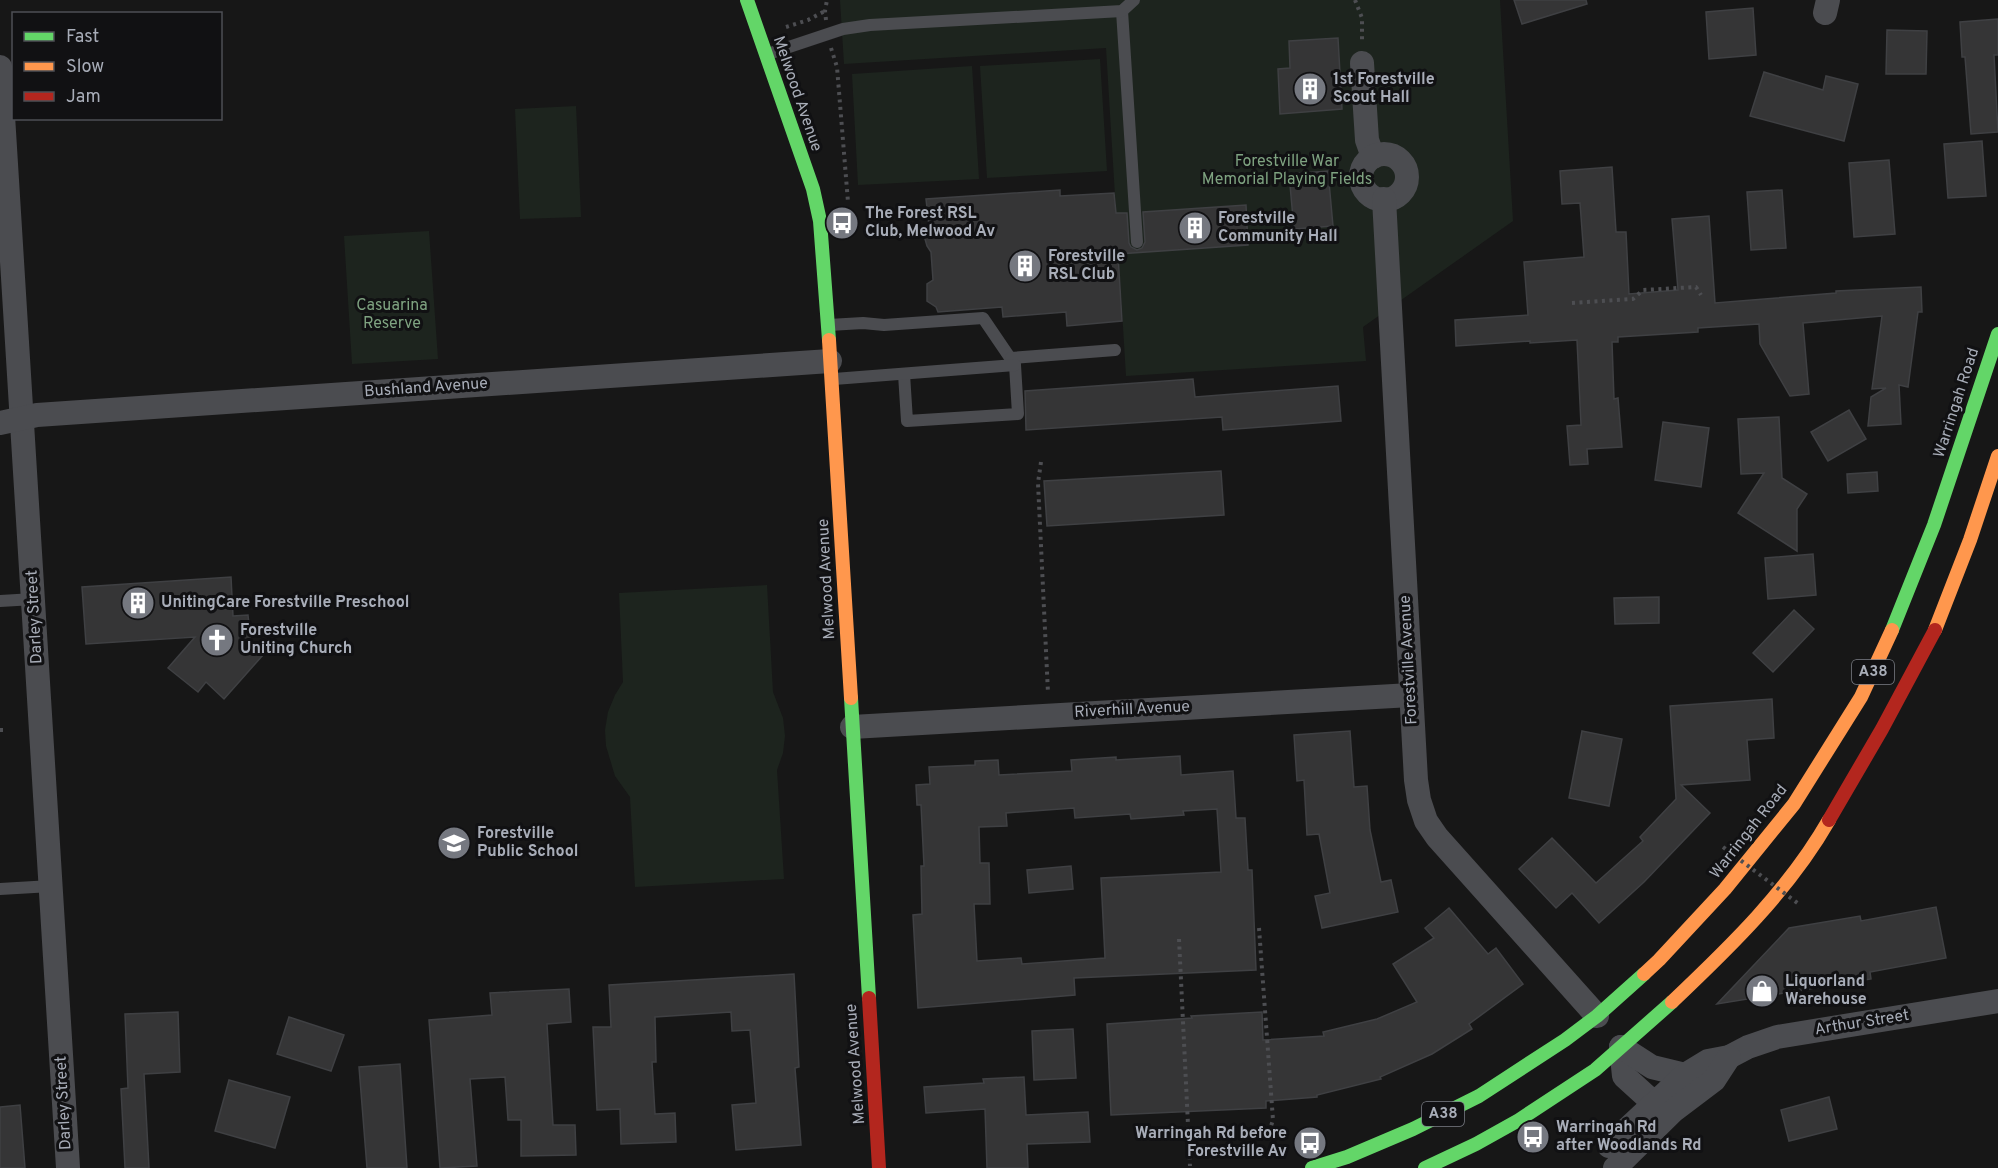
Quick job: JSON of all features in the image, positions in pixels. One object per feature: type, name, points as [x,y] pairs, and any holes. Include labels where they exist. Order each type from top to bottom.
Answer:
[{"type":"main road","name":"Melwood Avenue","points":[[747,0],[817,203],[831,370],[879,1168]]},
{"type":"main road","name":"Warringah Road","points":[[1312,1168],[1347,1157],[1413,1129],[1479,1096],[1600,1020],[1725,889],[1794,804],[1860,697],[1899,615],[1931,534],[1998,334]]},
{"type":"main road","name":"A38","points":[[1425,1168],[1476,1144],[1519,1120],[1595,1070],[1618,1043],[1652,1022],[1716,960],[1764,909],[1818,839],[1931,639],[1970,540],[1998,456]]},
{"type":"street","points":[[1362,63],[1367,140],[1373,157]]},
{"type":"street","name":"Darley Street","points":[[0,67],[11,421],[34,599],[68,1168]]},
{"type":"street","points":[[1380,154],[1395,157],[1405,167],[1406,182],[1403,189],[1398,195],[1384,199],[1370,195],[1362,182],[1363,167],[1373,157],[1380,154]]},
{"type":"street","name":"Forestville Avenue","points":[[1384,199],[1411,695],[1419,800],[1426,820],[1437,837],[1600,1020]]},
{"type":"street","name":"Bushland Avenue","points":[[11,421],[43,415],[831,370]]},
{"type":"street","name":"Riverhill Avenue","points":[[852,727],[1411,695]]},
{"type":"street","name":"Arthur Street","points":[[1655,1101],[1685,1075],[1708,1060],[1729,1057],[1748,1047],[1777,1037],[1998,1001]]},
{"type":"street","points":[[1618,1043],[1652,1066],[1685,1075]]},
{"type":"street","points":[[1618,1043],[1624,1076],[1655,1101]]},
{"type":"street","name":"Arthur Street","points":[[1655,1101],[1714,1080],[1729,1057]]},
{"type":"street","points":[[1609,1161],[1655,1101]]},
{"type":"street","points":[[1609,1161],[1655,1101]]},
{"type":"lane","points":[[766,55],[843,30],[870,25],[1122,11],[1134,0]]},
{"type":"lane","points":[[1122,11],[1137,242]]},
{"type":"lane","points":[[827,325],[864,322],[884,325],[983,318],[1013,362],[1018,414],[907,421],[904,374]]},
{"type":"lane","points":[[831,370],[904,374],[1115,350]]},
{"type":"lane","points":[[0,601],[34,599]]},
{"type":"lane","points":[[0,889],[51,886]]},
{"type":"path","points":[[827,0],[825,11],[827,35],[837,67],[848,202]]},
{"type":"path","points":[[1355,0],[1362,18],[1362,63]]},
{"type":"path","points":[[786,27],[808,20],[825,11]]},
{"type":"path","points":[[1572,303],[1633,299],[1643,290],[1696,287],[1701,295]]},
{"type":"path","points":[[1041,462],[1038,483],[1049,715]]},
{"type":"path","points":[[0,730],[6,730]]},
{"type":"path","points":[[1724,847],[1800,905]]},
{"type":"path","points":[[1259,928],[1273,1120],[1270,1129],[1270,1144]]},
{"type":"path","points":[[1179,939],[1190,1166]]},
{"type":"green space","name":"Forestville War Memorial Playing Fields","points":[[840,0],[1500,0],[1513,221],[1363,327],[1366,361],[1126,376],[1106,48],[844,64]]},
{"type":"green space","points":[[1100,59],[1107,171],[987,178],[980,66]]},
{"type":"green space","points":[[972,66],[979,179],[858,185],[852,74]]},
{"type":"green space","points":[[576,106],[581,217],[520,219],[515,109]]},
{"type":"green space","name":"Casuarina Reserve","points":[[429,231],[438,359],[352,364],[344,236]]},
{"type":"green space","points":[[767,585],[773,692],[783,718],[785,736],[783,753],[777,770],[784,879],[635,887],[630,797],[615,776],[606,746],[605,730],[608,712],[623,682],[619,593]]},
{"type":"building","points":[[1514,0],[1586,0],[1587,4],[1522,24]]},
{"type":"building","points":[[1753,8],[1756,55],[1709,59],[1706,12]]},
{"type":"building","points":[[1998,19],[1998,55],[1994,55],[1998,132],[1971,134],[1960,22]]},
{"type":"building","points":[[1887,30],[1927,31],[1926,74],[1886,74]]},
{"type":"building","name":"1st Forestville Scout Hall","points":[[1338,38],[1342,109],[1280,114],[1278,69],[1290,68],[1289,41]]},
{"type":"building","points":[[1764,72],[1823,90],[1826,76],[1858,84],[1844,141],[1750,116]]},
{"type":"building","points":[[1982,141],[1986,196],[1948,198],[1944,144]]},
{"type":"building","points":[[1889,160],[1895,234],[1854,237],[1849,163]]},
{"type":"building","points":[[1612,167],[1616,232],[1626,232],[1629,294],[1678,290],[1672,219],[1709,216],[1715,303],[1836,293],[1836,291],[1921,287],[1922,312],[1918,312],[1908,387],[1899,385],[1901,424],[1868,426],[1871,397],[1886,388],[1872,389],[1882,316],[1803,323],[1809,394],[1790,396],[1760,344],[1759,324],[1698,328],[1698,332],[1618,337],[1618,342],[1612,342],[1614,399],[1618,398],[1622,447],[1587,449],[1588,464],[1570,465],[1567,426],[1581,425],[1577,340],[1456,346],[1455,320],[1528,315],[1524,262],[1584,257],[1580,203],[1562,204],[1560,171]]},
{"type":"building","points":[[1328,171],[1333,226],[1294,229],[1289,174]]},
{"type":"building","name":"Forestville RSL Club","points":[[1060,190],[1060,196],[1114,193],[1116,213],[1127,213],[1129,243],[1137,250],[1142,248],[1145,242],[1143,212],[1246,205],[1248,245],[1118,254],[1122,321],[1067,326],[1066,312],[1003,317],[1002,307],[938,312],[936,307],[927,301],[927,284],[933,280],[931,252],[925,239],[929,226],[926,199]]},
{"type":"building","points":[[1782,190],[1786,248],[1751,250],[1747,192]]},
{"type":"building","points":[[1193,379],[1195,397],[1338,386],[1341,421],[1223,430],[1222,417],[1026,430],[1025,391]]},
{"type":"building","points":[[1849,410],[1866,439],[1828,461],[1811,432]]},
{"type":"building","points":[[1779,417],[1782,478],[1807,494],[1797,509],[1797,551],[1738,513],[1764,473],[1741,474],[1738,419]]},
{"type":"building","points":[[1663,422],[1709,428],[1701,487],[1655,480]]},
{"type":"building","points":[[1221,471],[1224,515],[1047,526],[1044,481]]},
{"type":"building","points":[[1877,472],[1878,491],[1848,493],[1847,474]]},
{"type":"building","points":[[1813,554],[1816,595],[1768,599],[1765,558]]},
{"type":"building","points":[[231,577],[233,616],[248,615],[251,644],[263,655],[224,699],[206,682],[198,692],[168,668],[195,637],[86,644],[82,587]]},
{"type":"building","points":[[1659,597],[1659,623],[1615,624],[1614,598]]},
{"type":"building","points":[[1794,610],[1814,629],[1773,672],[1753,653]]},
{"type":"building","points":[[1772,699],[1774,738],[1747,740],[1750,780],[1681,785],[1710,813],[1644,882],[1599,923],[1572,893],[1556,908],[1519,869],[1552,838],[1596,883],[1643,841],[1640,837],[1676,799],[1670,706]]},
{"type":"building","points":[[1350,731],[1354,787],[1367,786],[1370,830],[1381,882],[1391,880],[1398,912],[1322,928],[1315,896],[1330,893],[1319,834],[1307,835],[1304,780],[1297,781],[1294,735]]},
{"type":"building","points":[[1582,731],[1622,739],[1609,806],[1569,798]]},
{"type":"building","points":[[1180,756],[1181,775],[1233,771],[1236,818],[1245,818],[1248,870],[1252,870],[1256,970],[1074,978],[1075,995],[918,1008],[913,915],[922,914],[921,866],[924,866],[921,805],[917,805],[916,785],[930,784],[929,767],[975,765],[975,761],[998,760],[999,775],[1072,771],[1071,760],[1116,757],[1116,760]],"holes":[[[1074,808],[1075,818],[1130,814],[1131,819],[1184,815],[1183,811],[1217,809],[1221,872],[1101,878],[1105,958],[1022,964],[1021,958],[977,961],[974,904],[990,904],[989,863],[980,863],[979,827],[1007,826],[1006,813]]]},
{"type":"building","points":[[1071,866],[1073,889],[1029,893],[1027,870]]},
{"type":"building","points":[[1936,907],[1946,958],[1870,972],[1871,979],[1717,1004],[1789,928],[1860,916],[1861,921]]},
{"type":"building","points":[[1449,908],[1488,954],[1496,948],[1523,984],[1469,1024],[1472,1029],[1432,1054],[1380,1077],[1381,1079],[1317,1095],[1317,1097],[1266,1101],[1266,1108],[1111,1115],[1107,1024],[1262,1012],[1263,1040],[1324,1036],[1323,1032],[1377,1019],[1417,1002],[1393,964],[1434,938],[1425,928]]},
{"type":"building","points":[[794,974],[799,1067],[795,1068],[801,1145],[736,1150],[732,1105],[756,1103],[750,1030],[732,1031],[731,1012],[655,1017],[656,1062],[652,1062],[655,1114],[675,1113],[676,1142],[621,1144],[620,1109],[597,1110],[593,1027],[611,1027],[609,985]]},
{"type":"building","points":[[569,989],[571,1022],[547,1024],[553,1125],[575,1125],[576,1155],[521,1156],[521,1120],[508,1120],[505,1077],[470,1079],[477,1166],[440,1168],[429,1020],[492,1015],[490,993]]},
{"type":"building","points":[[178,1012],[180,1072],[144,1074],[149,1168],[125,1168],[121,1089],[128,1088],[125,1014]]},
{"type":"building","points":[[289,1017],[344,1035],[331,1071],[277,1054]]},
{"type":"building","points":[[1073,1029],[1076,1078],[1034,1080],[1032,1031]]},
{"type":"building","points":[[400,1064],[407,1168],[367,1168],[359,1067]]},
{"type":"building","points":[[1024,1077],[1026,1115],[1088,1112],[1090,1142],[1027,1144],[1028,1168],[987,1168],[985,1109],[926,1113],[924,1087],[984,1083],[983,1079]]},
{"type":"building","points":[[229,1080],[290,1097],[275,1148],[215,1131]]},
{"type":"building","points":[[1829,1097],[1837,1129],[1789,1141],[1781,1110]]},
{"type":"building","points":[[20,1105],[25,1168],[0,1168],[0,1107]]},
{"type":"traffic: fast","points":[[747,0],[813,189],[820,221],[829,340]]},
{"type":"traffic: fast","points":[[1892,630],[1934,525],[1998,334]]},
{"type":"traffic: fast","points":[[851,698],[869,998]]},
{"type":"traffic: fast","points":[[1312,1168],[1347,1157],[1413,1129],[1479,1096],[1565,1040],[1597,1016],[1644,974]]},
{"type":"traffic: fast","points":[[1425,1168],[1476,1144],[1519,1120],[1595,1070],[1672,1002]]},
{"type":"traffic: slow","points":[[829,340],[851,698]]},
{"type":"traffic: slow","points":[[1935,630],[1970,540],[1998,456]]},
{"type":"traffic: slow","points":[[1644,974],[1725,889],[1794,804],[1861,697],[1892,630]]},
{"type":"traffic: slow","points":[[1672,1002],[1737,939],[1777,894],[1813,846],[1829,820]]},
{"type":"traffic: jam","points":[[1829,820],[1882,729],[1935,630]]},
{"type":"traffic: jam","points":[[869,998],[879,1168]]},
{"type":"place","name":"1st Forestville Scout Hall","points":[[1310,89]]},
{"type":"place","name":"The Forest RSL Club, Melwood Av","points":[[842,223]]},
{"type":"place","name":"Forestville Community Hall","points":[[1195,228]]},
{"type":"place","name":"Forestville RSL Club","points":[[1025,266]]},
{"type":"place","name":"UnitingCare Forestville Preschool","points":[[138,603]]},
{"type":"place","name":"Forestville Uniting Church","points":[[217,640]]},
{"type":"place","name":"Forestville Public School","points":[[454,843]]},
{"type":"place","name":"Liquorland Warehouse","points":[[1762,991]]},
{"type":"place","name":"Warringah Rd after Woodlands Rd","points":[[1533,1137]]},
{"type":"place","name":"Warringah Rd before Forestville Av","points":[[1310,1143]]}]
